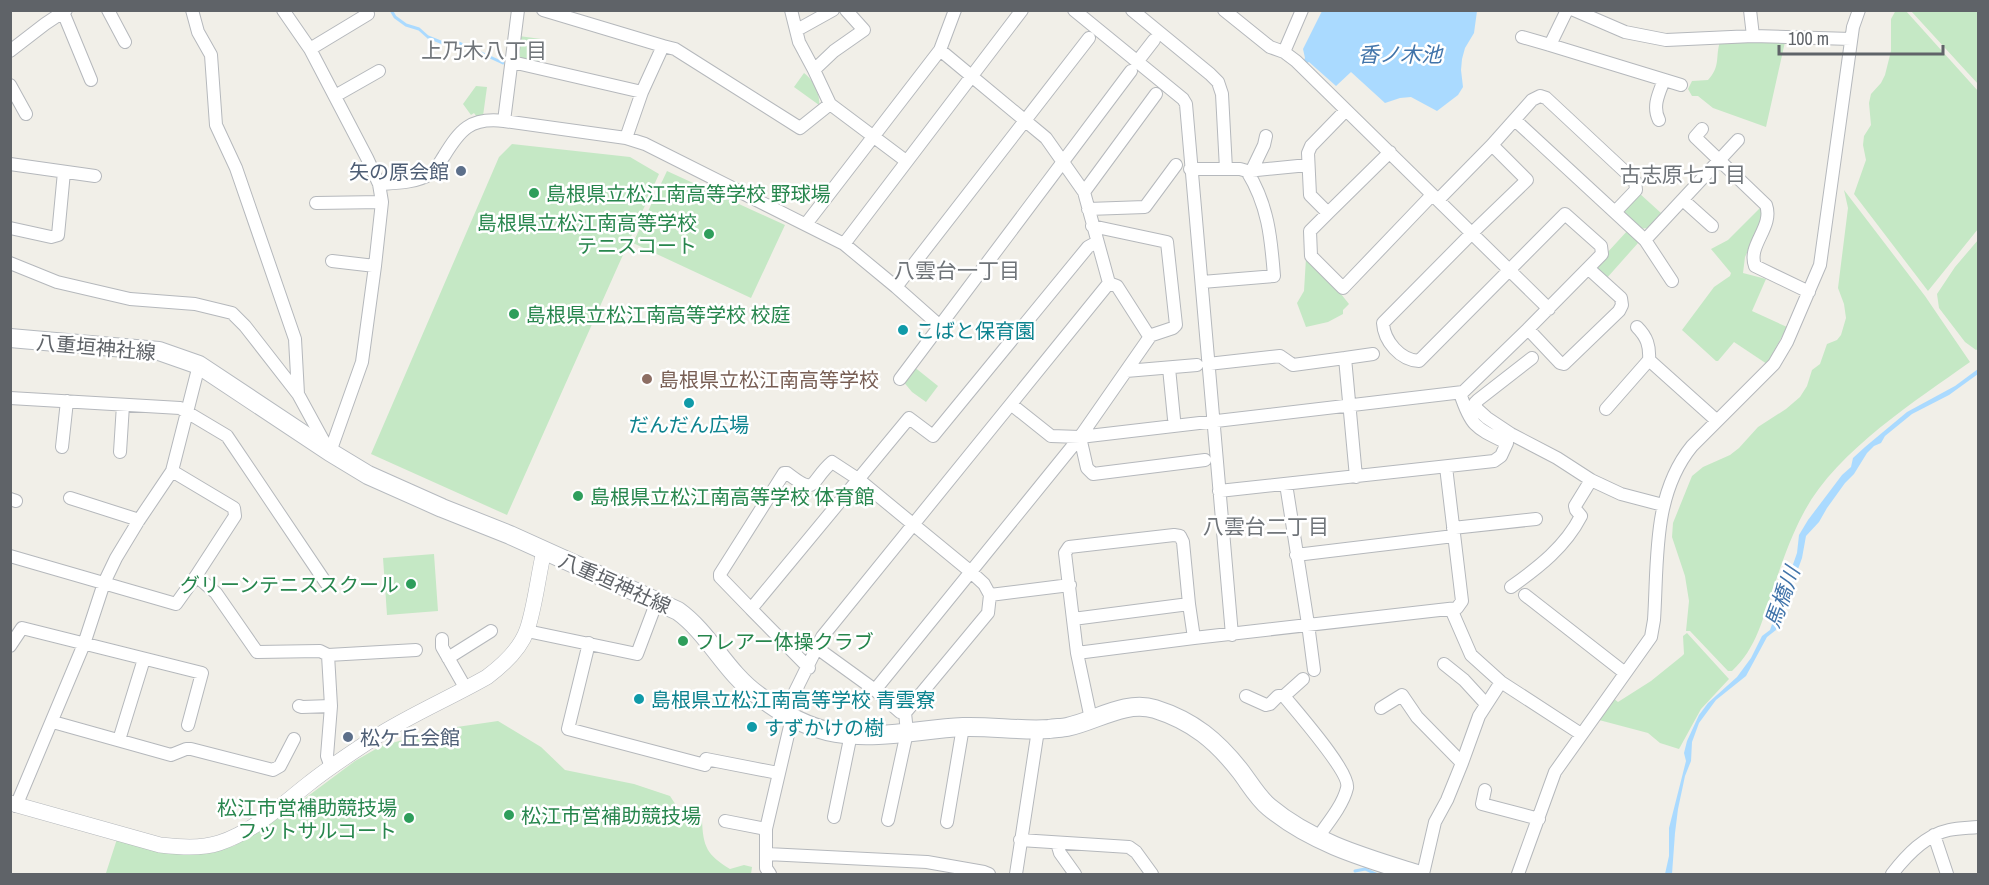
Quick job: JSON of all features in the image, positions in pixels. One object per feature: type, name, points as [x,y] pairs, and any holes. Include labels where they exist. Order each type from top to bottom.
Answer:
[{"type":"main road","name":"八重垣神社線","points":[[10,339],[159,351],[199,365],[330,452],[388,485],[510,535],[657,601],[687,617],[736,677],[759,696],[789,715],[822,730],[851,734],[963,727],[1038,730],[1067,727],[1123,709],[1141,707],[1156,709],[1201,730],[1215,741],[1269,807],[1286,820],[1351,853],[1417,874]]},
{"type":"street","points":[[108,10],[125,42]]},
{"type":"street","points":[[192,10],[198,32],[211,55],[216,125],[236,168],[295,339],[298,394]]},
{"type":"street","points":[[283,10],[310,49],[335,96],[379,184],[382,202],[362,362],[330,452]]},
{"type":"street","points":[[504,121],[518,10]]},
{"type":"street","points":[[543,10],[675,49],[800,128],[830,104]]},
{"type":"street","points":[[791,10],[799,42],[830,104],[906,161]]},
{"type":"street","points":[[797,30],[832,10]]},
{"type":"street","points":[[814,70],[834,51],[864,30],[846,10]]},
{"type":"street","points":[[806,225],[940,50],[955,10]]},
{"type":"street","points":[[844,244],[1022,10]]},
{"type":"street","points":[[1074,10],[1134,67],[1185,101],[1202,282],[1203,365],[1214,421],[1232,635]]},
{"type":"street","points":[[1132,10],[1218,82],[1222,94],[1226,169]]},
{"type":"street","points":[[1224,10],[1270,47],[1284,52],[1296,61],[1549,309]]},
{"type":"street","points":[[1284,52],[1302,10]]},
{"type":"street","points":[[1550,45],[1567,10]]},
{"type":"street","points":[[1574,10],[1625,32],[1666,40],[1754,36],[1851,39]]},
{"type":"street","points":[[1750,10],[1754,36]]},
{"type":"street","points":[[1518,874],[1524,863],[1555,772],[1645,646],[1653,628],[1660,520],[1663,505],[1683,456],[1716,420],[1774,364],[1787,342],[1820,265],[1851,39],[1859,10]]},
{"type":"street","points":[[10,51],[65,11],[91,80]]},
{"type":"street","points":[[310,49],[368,14]]},
{"type":"street","points":[[1522,37],[1681,85]]},
{"type":"street","points":[[896,288],[1089,38]]},
{"type":"street","points":[[900,379],[1154,40]]},
{"type":"street","points":[[626,138],[642,92],[663,46]]},
{"type":"street","points":[[940,50],[1046,138],[1084,192],[1109,283]]},
{"type":"street","points":[[512,62],[642,92]]},
{"type":"street","points":[[335,96],[377,77]]},
{"type":"street","points":[[1659,120],[1655,104],[1664,80]]},
{"type":"street","points":[[10,85],[26,114]]},
{"type":"street","points":[[1084,192],[1156,94]]},
{"type":"street","points":[[1390,152],[1310,231],[1311,256],[1339,292],[1435,197],[1492,145],[1536,97],[1543,96],[1633,178],[1636,190],[1615,212]]},
{"type":"street","points":[[1328,213],[1310,195],[1309,149],[1346,110]]},
{"type":"street","points":[[1515,120],[1645,240],[1672,281]]},
{"type":"street","points":[[379,184],[428,176],[435,170],[458,133],[480,122],[504,121],[626,138],[645,144],[844,244],[940,326]]},
{"type":"street","points":[[1702,129],[1695,137],[1766,205],[1769,217],[1754,251],[1755,266],[1809,292]]},
{"type":"street","points":[[1249,172],[1264,145],[1266,136]]},
{"type":"street","points":[[1645,240],[1738,140]]},
{"type":"street","points":[[1011,405],[1051,436],[1080,437],[1460,393],[1471,386],[1602,254],[1601,246],[1565,214],[1419,361],[1411,360],[1395,350],[1384,333],[1383,323],[1527,180],[1492,145]]},
{"type":"street","points":[[10,164],[94,176]]},
{"type":"street","points":[[1088,209],[1145,207],[1176,165]]},
{"type":"street","points":[[1190,169],[1240,169],[1249,172],[1308,165]]},
{"type":"street","points":[[10,228],[51,237],[58,235],[64,172]]},
{"type":"street","points":[[1202,282],[1274,276],[1271,233],[1264,206],[1249,172]]},
{"type":"street","points":[[1683,200],[1712,226]]},
{"type":"street","points":[[316,203],[382,202]]},
{"type":"street","points":[[874,690],[1080,437],[1149,336],[1176,325],[1167,242],[1092,226]]},
{"type":"street","points":[[751,609],[909,418],[933,436],[1088,247],[1097,242]]},
{"type":"street","points":[[332,261],[375,266]]},
{"type":"street","points":[[10,263],[57,282],[130,298],[195,304],[232,313],[246,326],[298,394],[330,452]]},
{"type":"street","points":[[1528,329],[1560,363],[1564,364],[1611,319],[1622,305],[1621,298],[1589,269]]},
{"type":"street","points":[[1109,283],[1117,286],[1149,336]]},
{"type":"street","points":[[770,874],[766,868],[766,828],[790,726],[789,715],[822,637],[1109,283]]},
{"type":"street","points":[[1606,409],[1649,360],[1646,337],[1637,327]]},
{"type":"street","points":[[1126,371],[1280,356],[1293,365],[1373,354]]},
{"type":"street","points":[[1509,438],[1478,409],[1475,403],[1532,357]]},
{"type":"street","points":[[1345,358],[1356,477]]},
{"type":"street","points":[[1649,360],[1716,420]]},
{"type":"street","points":[[199,365],[172,471],[139,520],[104,583],[84,644],[52,722],[13,804],[145,842],[174,847],[217,843],[247,830],[261,822],[331,766],[377,736],[466,689],[500,668],[510,657],[526,631],[544,551]]},
{"type":"street","points":[[1168,368],[1174,419]]},
{"type":"street","points":[[1460,393],[1471,422],[1485,433],[1509,438],[1557,458],[1591,480],[1621,494],[1663,505]]},
{"type":"street","points":[[10,398],[180,408],[187,412],[227,436],[326,583]]},
{"type":"street","points":[[62,447],[68,401]]},
{"type":"street","points":[[120,452],[123,405]]},
{"type":"street","points":[[1080,437],[1087,468],[1093,474],[1205,460]]},
{"type":"street","points":[[1219,491],[1494,461],[1501,456],[1509,438]]},
{"type":"street","points":[[808,668],[720,577],[720,574],[784,474],[787,473],[804,486],[808,486],[832,462],[858,479],[970,572],[984,584],[990,595],[988,613],[905,713],[907,732],[888,820]]},
{"type":"street","points":[[1077,653],[1457,608],[1462,601],[1446,467]]},
{"type":"street","points":[[10,556],[176,604],[236,516],[234,508],[172,471]]},
{"type":"street","points":[[1511,587],[1540,567],[1568,538],[1581,516],[1575,506],[1591,480]]},
{"type":"street","points":[[1286,484],[1314,670]]},
{"type":"street","points":[[70,498],[139,520]]},
{"type":"street","points":[[1296,555],[1536,519]]},
{"type":"street","points":[[1091,719],[1077,653],[1065,553],[1069,546],[1180,536],[1183,542],[1194,638]]},
{"type":"street","points":[[196,576],[216,593],[257,652],[320,651],[328,655],[416,650]]},
{"type":"street","points":[[990,595],[1070,585]]},
{"type":"street","points":[[1525,595],[1625,673]]},
{"type":"street","points":[[526,631],[637,654],[657,601]]},
{"type":"street","points":[[1074,619],[1189,604]]},
{"type":"street","points":[[1451,609],[1471,655],[1501,682],[1581,734]]},
{"type":"street","points":[[10,646],[22,628],[202,673],[188,725]]},
{"type":"street","points":[[448,658],[491,631]]},
{"type":"street","points":[[442,639],[442,647],[466,689]]},
{"type":"street","points":[[589,643],[568,729],[705,762],[778,773]]},
{"type":"street","points":[[817,648],[900,712],[905,713]]},
{"type":"street","points":[[328,655],[331,706],[327,756],[331,766]]},
{"type":"street","points":[[118,740],[144,659]]},
{"type":"street","points":[[1444,664],[1464,680],[1486,704]]},
{"type":"street","points":[[1246,696],[1266,705],[1270,704],[1278,696],[1284,696],[1303,679]]},
{"type":"street","points":[[1424,874],[1435,822],[1447,800],[1479,716],[1501,682]]},
{"type":"street","points":[[1381,708],[1402,695],[1417,717],[1462,763]]},
{"type":"street","points":[[1284,696],[1333,757],[1348,782],[1344,796],[1318,837]]},
{"type":"street","points":[[299,706],[331,706]]},
{"type":"street","points":[[52,722],[171,755],[191,749],[273,770],[280,766],[294,739]]},
{"type":"street","points":[[947,822],[963,727]]},
{"type":"street","points":[[1016,874],[1038,730]]},
{"type":"street","points":[[834,817],[851,734]]},
{"type":"street","points":[[1485,790],[1482,804],[1539,819]]},
{"type":"street","points":[[725,820],[766,828]]},
{"type":"street","points":[[1892,874],[1916,849],[1934,835],[1949,830],[1978,827]]},
{"type":"street","points":[[1934,835],[1947,874]]},
{"type":"street","points":[[1020,840],[1129,847],[1136,852],[1152,874]]},
{"type":"street","points":[[1057,843],[1060,853],[1075,874]]},
{"type":"street","points":[[767,854],[927,862],[989,874]]},
{"type":"green space","points":[[1896,10],[1906,11],[1978,91],[1978,229],[1928,291],[1854,194],[1866,160],[1863,145],[1864,136],[1871,125],[1869,103],[1871,94],[1885,75],[1891,51],[1891,19]]},
{"type":"green space","points":[[1911,11],[1978,11],[1978,84]]},
{"type":"green space","points":[[519,36],[541,39],[538,62],[520,59],[516,52]]},
{"type":"green space","points":[[1720,42],[1785,42],[1766,127],[1713,108],[1698,96],[1692,96],[1688,89],[1692,81],[1708,80],[1712,75]]},
{"type":"green space","points":[[804,73],[815,87],[819,96],[819,105],[794,87]]},
{"type":"green space","points":[[476,86],[487,87],[483,116],[477,117],[474,113],[471,115],[463,104]]},
{"type":"green space","name":"島根県立松江南高等学校 校庭","points":[[512,144],[630,157],[659,174],[507,515],[371,454],[499,157]]},
{"type":"green space","name":"島根県立松江南高等学校 テニスコート","points":[[667,171],[785,225],[751,298],[633,243]]},
{"type":"green space","points":[[1844,190],[1925,296],[1970,362],[1877,430],[1834,470],[1803,514],[1748,652],[1732,671],[1728,671],[1690,631],[1686,631],[1689,601],[1685,576],[1672,537],[1673,523],[1692,476],[1703,467],[1730,455],[1758,427],[1800,397],[1807,386],[1812,370],[1820,364],[1827,344],[1837,340],[1841,335],[1846,318],[1838,288],[1848,208]]},
{"type":"green space","points":[[1639,193],[1661,213],[1648,228],[1640,229],[1625,215],[1625,210]]},
{"type":"green space","points":[[1762,206],[1764,217],[1745,257],[1743,273],[1766,279],[1752,311],[1787,327],[1767,364],[1734,342],[1716,361],[1682,330],[1714,287],[1730,276],[1731,273],[1711,249],[1728,240]]},
{"type":"green space","points":[[1628,230],[1638,243],[1606,279],[1597,271],[1596,265]]},
{"type":"green space","points":[[1978,240],[1978,349],[1976,350],[1965,342],[1939,308],[1937,294],[1955,267]]},
{"type":"green space","points":[[1306,258],[1349,304],[1343,310],[1343,314],[1328,322],[1306,327],[1297,303],[1304,291]]},
{"type":"green space","points":[[913,366],[938,386],[926,402],[912,392],[902,380]]},
{"type":"green space","name":"グリーンテニススクール","points":[[434,554],[438,611],[387,615],[383,558]]},
{"type":"green space","points":[[1687,633],[1729,679],[1701,709],[1679,749],[1660,743],[1648,733],[1599,720],[1612,697],[1618,702],[1651,681],[1682,656],[1684,654],[1683,636]]},
{"type":"green space","points":[[498,721],[541,747],[565,770],[634,784],[670,796],[687,822],[694,817],[702,820],[705,844],[716,859],[730,869],[744,865],[752,867],[751,874],[86,874],[106,873],[117,839],[210,851],[234,846],[292,808],[355,761],[381,746],[443,729]]},
{"type":"water","name":"香ノ木池","points":[[1322,11],[1477,11],[1474,33],[1465,48],[1462,59],[1463,87],[1458,95],[1437,111],[1411,97],[1385,103],[1351,72],[1336,86],[1304,60],[1303,49]]},
{"type":"water","name":"馬橋川","points":[[1978,369],[1978,374],[1949,395],[1912,414],[1885,436],[1881,443],[1874,446],[1845,483],[1819,522],[1806,536],[1802,558],[1776,630],[1767,637],[1746,676],[1716,700],[1699,723],[1692,742],[1691,761],[1685,776],[1678,809],[1672,874],[1665,874],[1669,856],[1669,828],[1686,761],[1684,753],[1687,741],[1699,715],[1708,703],[1737,677],[1751,658],[1762,636],[1770,630],[1797,553],[1799,535],[1808,520],[1842,475],[1851,467],[1853,458],[1865,447],[1907,412],[1955,386]]},
{"type":"waterway","points":[[391,10],[395,17],[406,25],[419,29],[428,37],[443,43],[457,42],[503,63]]},
{"type":"waterway","points":[[1355,871],[1365,869],[1376,874]]},
{"type":"place","name":"矢の原会館","points":[[461,171]]},
{"type":"place","name":"島根県立松江南高等学校 野球場","points":[[534,193]]},
{"type":"place","name":"島根県立松江南高等学校 テニスコート","points":[[709,234]]},
{"type":"place","name":"島根県立松江南高等学校 校庭","points":[[514,314]]},
{"type":"place","name":"こばと保育園","points":[[903,330]]},
{"type":"place","name":"島根県立松江南高等学校","points":[[647,379]]},
{"type":"place","name":"だんだん広場","points":[[689,403]]},
{"type":"place","name":"島根県立松江南高等学校 体育館","points":[[578,496]]},
{"type":"place","name":"グリーンテニススクール","points":[[411,584]]},
{"type":"place","name":"フレアー体操クラブ","points":[[683,641]]},
{"type":"place","name":"島根県立松江南高等学校 青雲寮","points":[[639,699]]},
{"type":"place","name":"すずかけの樹","points":[[752,727]]},
{"type":"place","name":"松ケ丘会館","points":[[348,737]]},
{"type":"place","name":"松江市営補助競技場","points":[[509,815]]},
{"type":"place","name":"松江市営補助競技場 フットサルコート","points":[[409,818]]},
{"type":"district","name":"上乃木八丁目","points":[[484,50]]},
{"type":"district","name":"古志原七丁目","points":[[1683,174]]},
{"type":"district","name":"八雲台一丁目","points":[[957,270]]},
{"type":"district","name":"八雲台二丁目","points":[[1266,526]]}]
